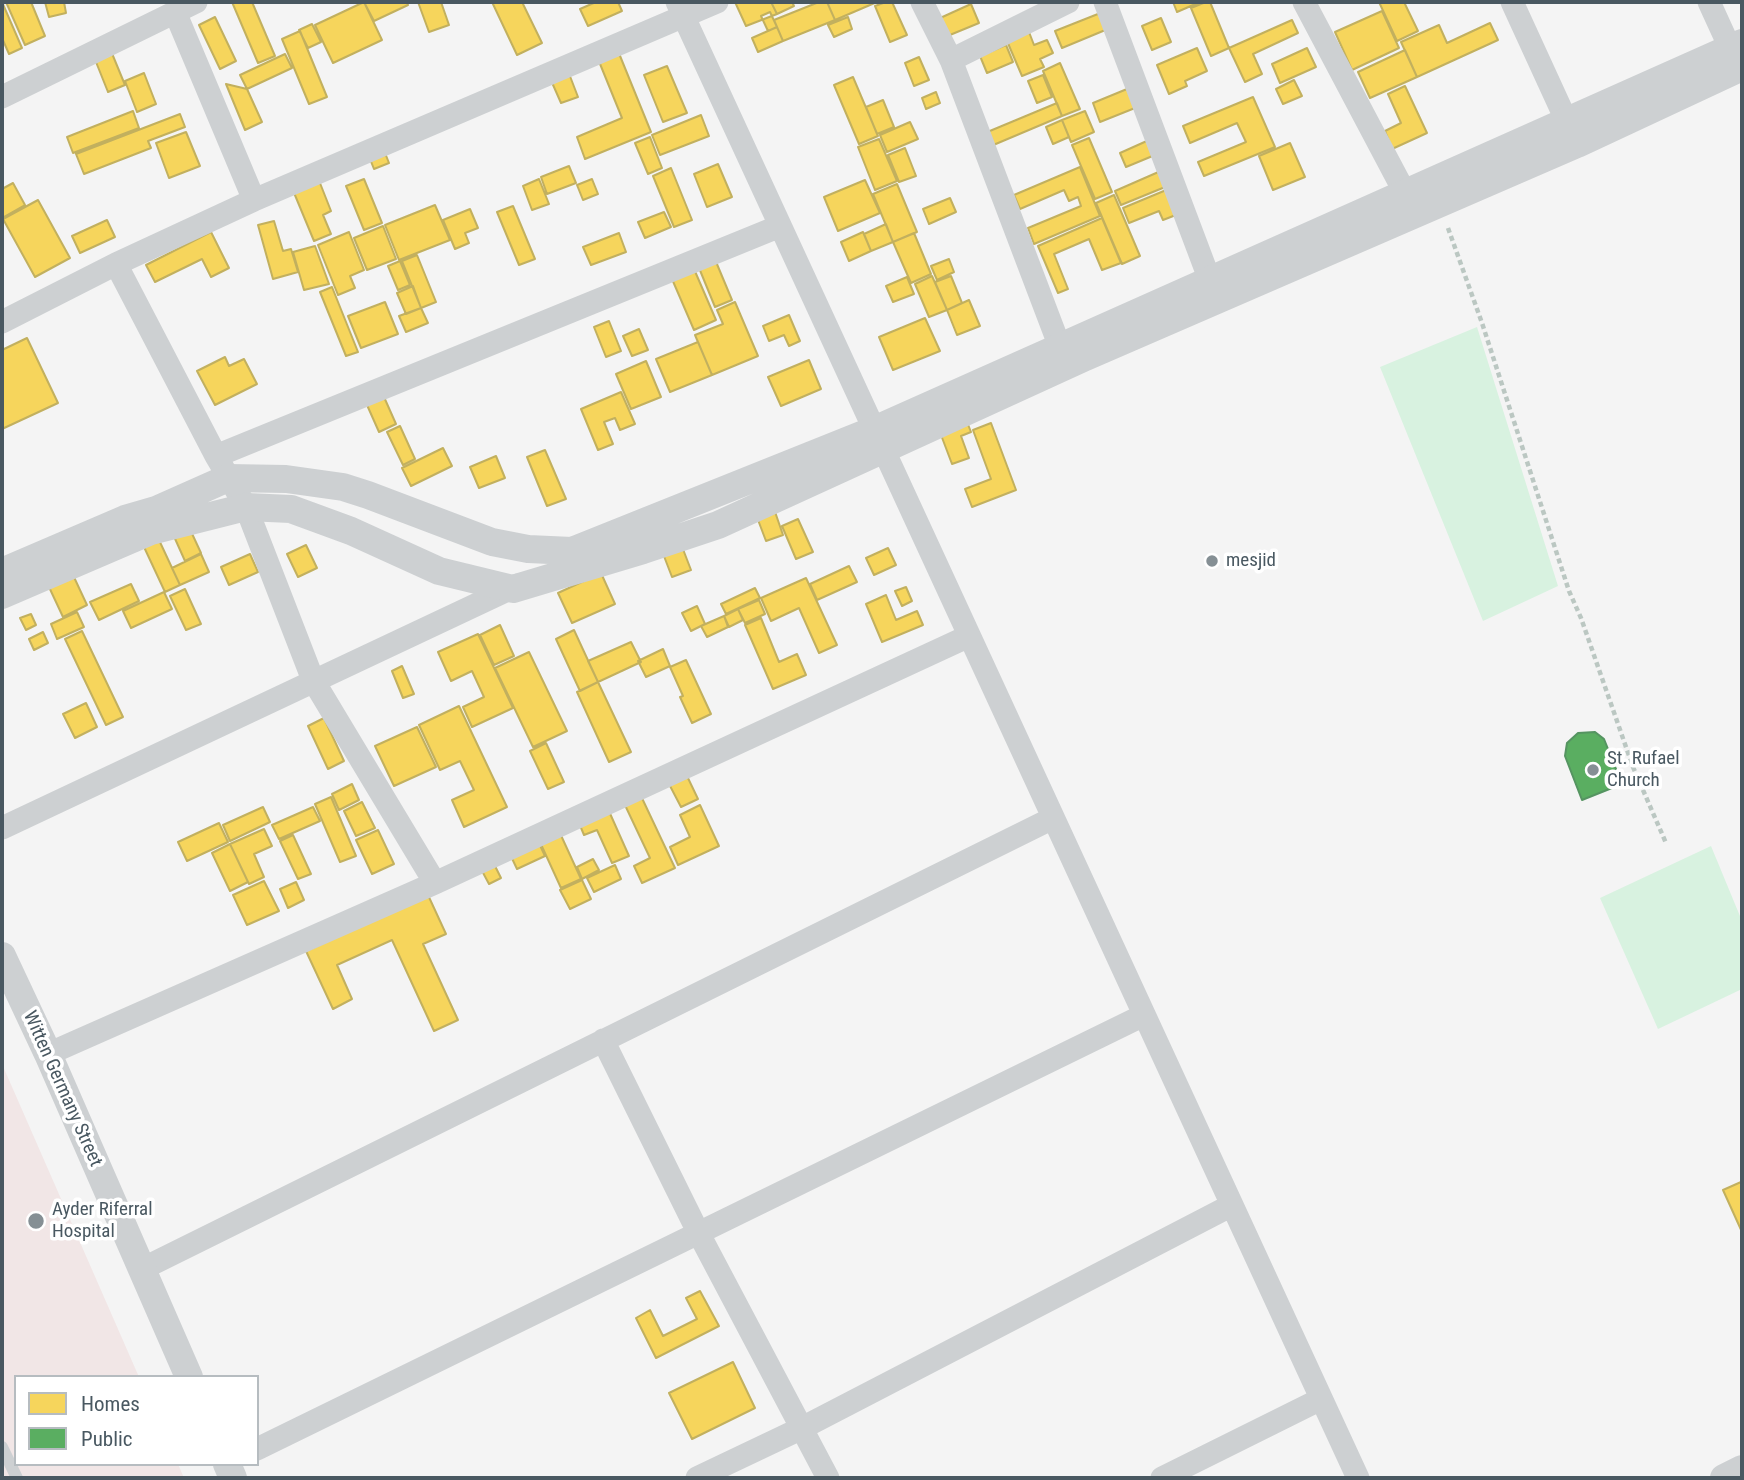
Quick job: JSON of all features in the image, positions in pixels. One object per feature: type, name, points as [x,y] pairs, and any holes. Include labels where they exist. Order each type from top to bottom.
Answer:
[{"type":"street","points":[[2,97],[196,2]]},
{"type":"street","points":[[2,322],[116,264],[254,200],[680,9],[717,2]]},
{"type":"street","points":[[922,2],[951,60],[1063,356]]},
{"type":"street","points":[[951,60],[1068,2]]},
{"type":"street","points":[[1105,2],[1214,289]]},
{"type":"street","points":[[1304,2],[1405,193]]},
{"type":"street","points":[[1512,2],[1572,133]]},
{"type":"street","points":[[1214,289],[1440,204],[1572,133],[1738,53],[1709,2]]},
{"type":"street","points":[[680,9],[1358,1478]]},
{"type":"street","points":[[175,12],[254,200]]},
{"type":"street","points":[[2,828],[313,680],[513,589],[718,525],[879,440],[1214,289],[1405,193],[1572,133]]},
{"type":"street","points":[[2,572],[125,519],[156,510],[222,467],[780,226]]},
{"type":"street","points":[[116,264],[222,467],[246,507],[313,680],[435,883]]},
{"type":"street","points":[[2,595],[151,531],[246,507],[291,509],[331,523],[439,571],[513,589],[572,551],[879,440]]},
{"type":"street","points":[[222,467],[342,487],[492,542],[572,551]]},
{"type":"street","points":[[48,1054],[435,883],[970,636]]},
{"type":"street","points":[[142,1269],[1054,818]]},
{"type":"street","name":"Witten Germany Street","points":[[2,956],[48,1054],[188,1375]]},
{"type":"street","points":[[259,1448],[1144,1015]]},
{"type":"street","points":[[603,1040],[698,1232],[828,1478]]},
{"type":"street","points":[[696,1478],[802,1428],[1232,1205]]},
{"type":"street","points":[[1162,1478],[1321,1399]]},
{"type":"street","points":[[1724,1478],[1742,1469]]},
{"type":"lane","points":[[2,1447],[17,1478]]},
{"type":"path","points":[[1440,204],[1482,323],[1569,591],[1633,767],[1666,843]]},
{"type":"shaded area","name":"Ayder Riferral Hospital","points":[[2,1064],[138,1375],[14,1375],[14,1466],[179,1466],[184,1478],[2,1478]]},
{"type":"green space","points":[[1477,327],[1558,586],[1483,621],[1380,367]]},
{"type":"green space","points":[[1711,846],[1742,921],[1742,989],[1658,1029],[1600,898]]},
{"type":"building: Homes","points":[[2,2],[22,48],[9,54],[2,38]]},
{"type":"building: Homes","points":[[6,2],[31,2],[45,36],[25,45]]},
{"type":"building: Homes","points":[[45,2],[64,2],[66,13],[49,17]]},
{"type":"building: Homes","points":[[232,2],[252,2],[275,56],[258,63]]},
{"type":"building: Homes","points":[[364,2],[407,2],[408,5],[374,21]]},
{"type":"building: Homes","points":[[364,2],[382,40],[333,63],[315,25]]},
{"type":"building: Homes","points":[[418,2],[441,2],[449,25],[429,32]]},
{"type":"building: Homes","points":[[492,2],[522,2],[542,43],[517,55]]},
{"type":"building: Homes","points":[[596,2],[618,2],[622,11],[588,26],[580,9]]},
{"type":"building: Homes","points":[[735,2],[771,2],[777,14],[746,26]]},
{"type":"building: Homes","points":[[771,2],[792,2],[794,6],[777,14]]},
{"type":"building: Homes","points":[[819,2],[827,2],[835,20],[783,41],[774,20]]},
{"type":"building: Homes","points":[[827,2],[877,2],[835,20]]},
{"type":"building: Homes","points":[[892,2],[907,35],[890,42],[875,6]]},
{"type":"building: Homes","points":[[1173,2],[1200,2],[1177,12]]},
{"type":"building: Homes","points":[[1210,2],[1229,48],[1211,56],[1191,8]]},
{"type":"building: Homes","points":[[1379,2],[1404,2],[1418,31],[1397,41]]},
{"type":"building: Homes","points":[[971,4],[979,23],[945,37],[938,19]]},
{"type":"building: Homes","points":[[1108,10],[1115,26],[1062,48],[1055,31]]},
{"type":"building: Homes","points":[[1382,11],[1399,48],[1352,70],[1335,32]]},
{"type":"building: Homes","points":[[770,12],[777,27],[768,31],[761,16]]},
{"type":"building: Homes","points":[[215,17],[236,61],[220,69],[199,25]]},
{"type":"building: Homes","points":[[848,17],[852,29],[834,37],[828,25]]},
{"type":"building: Homes","points":[[1161,18],[1171,42],[1152,50],[1142,26]]},
{"type":"building: Homes","points":[[1292,20],[1298,33],[1253,54],[1262,74],[1245,82],[1229,48]]},
{"type":"building: Homes","points":[[1490,23],[1498,40],[1417,77],[1401,42],[1439,25],[1447,43]]},
{"type":"building: Homes","points":[[312,24],[321,42],[308,48],[299,30]]},
{"type":"building: Homes","points":[[777,27],[783,41],[758,52],[752,38]]},
{"type":"building: Homes","points":[[300,31],[327,97],[309,104],[282,39]]},
{"type":"building: Homes","points":[[1029,32],[1034,45],[1047,40],[1053,53],[1040,59],[1044,67],[1022,76],[1007,41]]},
{"type":"building: Homes","points":[[1006,45],[1013,62],[987,73],[980,56]]},
{"type":"building: Homes","points":[[616,46],[651,132],[585,159],[577,137],[622,118],[596,54]]},
{"type":"building: Homes","points":[[1197,48],[1207,71],[1185,81],[1187,86],[1169,94],[1157,65]]},
{"type":"building: Homes","points":[[1307,48],[1316,67],[1280,83],[1272,64]]},
{"type":"building: Homes","points":[[1405,50],[1417,77],[1370,98],[1358,72]]},
{"type":"building: Homes","points":[[111,51],[125,85],[108,92],[94,57]]},
{"type":"building: Homes","points":[[285,54],[292,68],[247,89],[240,75]]},
{"type":"building: Homes","points":[[919,57],[929,80],[914,86],[905,63]]},
{"type":"building: Homes","points":[[1060,63],[1080,109],[1062,116],[1043,71]]},
{"type":"building: Homes","points":[[667,66],[687,113],[663,122],[644,75]]},
{"type":"building: Homes","points":[[568,71],[578,97],[561,103],[550,78]]},
{"type":"building: Homes","points":[[144,73],[156,104],[137,112],[125,81]]},
{"type":"building: Homes","points":[[1043,75],[1052,97],[1037,103],[1028,81]]},
{"type":"building: Homes","points":[[853,77],[878,136],[859,144],[834,85]]},
{"type":"building: Homes","points":[[1294,80],[1302,96],[1283,104],[1276,89]]},
{"type":"building: Homes","points":[[226,84],[247,89],[262,122],[245,130]]},
{"type":"building: Homes","points":[[1405,86],[1427,133],[1392,149],[1385,131],[1401,123],[1388,94]]},
{"type":"building: Homes","points":[[1127,89],[1135,108],[1100,122],[1093,103]]},
{"type":"building: Homes","points":[[936,92],[940,103],[926,109],[922,98]]},
{"type":"building: Homes","points":[[1253,97],[1275,147],[1204,176],[1198,162],[1246,142],[1237,123],[1190,143],[1183,126]]},
{"type":"building: Homes","points":[[883,100],[894,127],[877,134],[866,107]]},
{"type":"building: Homes","points":[[1057,103],[1062,116],[991,146],[985,133]]},
{"type":"building: Homes","points":[[133,111],[139,128],[73,153],[67,137]]},
{"type":"building: Homes","points":[[1085,111],[1094,132],[1071,142],[1062,120]]},
{"type":"building: Homes","points":[[180,114],[185,127],[148,141],[151,148],[84,174],[76,154]]},
{"type":"building: Homes","points":[[701,115],[709,136],[660,155],[652,135]]},
{"type":"building: Homes","points":[[1062,120],[1069,137],[1053,144],[1046,127]]},
{"type":"building: Homes","points":[[910,122],[918,139],[887,152],[880,135]]},
{"type":"building: Homes","points":[[186,132],[200,166],[169,178],[156,143]]},
{"type":"building: Homes","points":[[650,137],[662,168],[648,174],[635,143]]},
{"type":"building: Homes","points":[[1089,138],[1112,192],[1095,199],[1072,145]]},
{"type":"building: Homes","points":[[879,139],[897,181],[875,190],[858,147]]},
{"type":"building: Homes","points":[[1149,140],[1155,155],[1126,167],[1120,153]]},
{"type":"building: Homes","points":[[1290,143],[1305,177],[1273,190],[1259,156]]},
{"type":"building: Homes","points":[[383,148],[389,163],[374,169],[368,154]]},
{"type":"building: Homes","points":[[905,148],[916,176],[899,182],[888,155]]},
{"type":"building: Homes","points":[[718,164],[732,197],[707,207],[694,174]]},
{"type":"building: Homes","points":[[569,166],[576,183],[547,194],[541,177]]},
{"type":"building: Homes","points":[[1080,167],[1100,216],[1034,244],[1028,228],[1081,206],[1078,197],[1069,201],[1064,190],[1020,209],[1014,195]]},
{"type":"building: Homes","points":[[671,168],[692,220],[674,227],[653,176]]},
{"type":"building: Homes","points":[[1163,170],[1170,185],[1121,205],[1115,191]]},
{"type":"building: Homes","points":[[318,178],[331,211],[323,215],[331,234],[314,241],[292,188]]},
{"type":"building: Homes","points":[[364,179],[382,223],[364,230],[346,186]]},
{"type":"building: Homes","points":[[539,179],[549,204],[532,210],[523,186]]},
{"type":"building: Homes","points":[[592,179],[598,194],[583,200],[577,185]]},
{"type":"building: Homes","points":[[865,180],[880,213],[838,231],[824,197]]},
{"type":"building: Homes","points":[[13,183],[25,205],[2,218],[2,189]]},
{"type":"building: Homes","points":[[897,184],[917,232],[893,242],[873,194]]},
{"type":"building: Homes","points":[[1171,188],[1181,213],[1163,220],[1159,211],[1129,223],[1123,208]]},
{"type":"building: Homes","points":[[1114,195],[1140,256],[1122,264],[1096,203]]},
{"type":"building: Homes","points":[[950,198],[956,212],[929,224],[923,209]]},
{"type":"building: Homes","points":[[38,200],[70,258],[35,277],[3,219]]},
{"type":"building: Homes","points":[[435,205],[450,240],[399,260],[385,225]]},
{"type":"building: Homes","points":[[513,206],[535,259],[519,265],[497,212]]},
{"type":"building: Homes","points":[[470,209],[478,228],[465,233],[469,243],[455,249],[443,220]]},
{"type":"building: Homes","points":[[664,212],[671,227],[645,238],[638,222]]},
{"type":"building: Homes","points":[[1102,218],[1121,263],[1102,270],[1089,239],[1054,254],[1068,289],[1058,293],[1038,246]]},
{"type":"building: Homes","points":[[107,220],[115,237],[80,253],[72,236]]},
{"type":"building: Homes","points":[[274,221],[283,251],[291,249],[298,272],[273,279],[258,225]]},
{"type":"building: Homes","points":[[886,224],[893,242],[871,251],[864,234]]},
{"type":"building: Homes","points":[[383,226],[396,259],[367,270],[354,238]]},
{"type":"building: Homes","points":[[211,232],[229,268],[211,277],[202,259],[155,282],[146,265]]},
{"type":"building: Homes","points":[[349,232],[364,270],[350,276],[355,288],[338,295],[318,245]]},
{"type":"building: Homes","points":[[863,232],[871,251],[849,261],[841,242]]},
{"type":"building: Homes","points":[[619,233],[626,252],[591,265],[583,247]]},
{"type":"building: Homes","points":[[914,233],[931,274],[911,283],[893,242]]},
{"type":"building: Homes","points":[[315,246],[329,284],[304,290],[293,252]]},
{"type":"building: Homes","points":[[417,255],[436,302],[421,308],[402,261]]},
{"type":"building: Homes","points":[[714,257],[732,300],[715,307],[697,263]]},
{"type":"building: Homes","points":[[949,259],[954,272],[937,280],[931,266]]},
{"type":"building: Homes","points":[[400,261],[410,285],[398,290],[388,266]]},
{"type":"building: Homes","points":[[694,269],[716,320],[694,330],[672,279]]},
{"type":"building: Homes","points":[[932,276],[947,310],[929,317],[915,284]]},
{"type":"building: Homes","points":[[951,276],[962,303],[947,310],[935,282]]},
{"type":"building: Homes","points":[[907,277],[914,294],[893,302],[886,286]]},
{"type":"building: Homes","points":[[413,286],[421,308],[406,314],[397,293]]},
{"type":"building: Homes","points":[[332,287],[358,352],[346,356],[320,292]]},
{"type":"building: Homes","points":[[969,300],[980,326],[957,335],[947,310]]},
{"type":"building: Homes","points":[[385,302],[398,334],[361,348],[348,316]]},
{"type":"building: Homes","points":[[735,302],[758,356],[712,375],[695,335],[723,324],[717,310]]},
{"type":"building: Homes","points":[[421,308],[428,323],[406,332],[399,316]]},
{"type":"building: Homes","points":[[789,315],[800,341],[789,346],[784,335],[769,341],[763,326]]},
{"type":"building: Homes","points":[[925,318],[940,351],[893,370],[879,337]]},
{"type":"building: Homes","points":[[609,321],[621,351],[606,357],[594,327]]},
{"type":"building: Homes","points":[[639,329],[648,350],[632,356],[623,336]]},
{"type":"building: Homes","points":[[27,338],[58,403],[2,429],[2,350]]},
{"type":"building: Homes","points":[[698,342],[712,375],[670,392],[656,359]]},
{"type":"building: Homes","points":[[225,357],[229,366],[244,359],[257,384],[215,405],[197,371]]},
{"type":"building: Homes","points":[[809,360],[821,389],[781,406],[768,377]]},
{"type":"building: Homes","points":[[646,361],[661,397],[631,409],[616,374]]},
{"type":"building: Homes","points":[[621,392],[635,424],[620,430],[615,418],[604,422],[613,444],[598,450],[581,409]]},
{"type":"building: Homes","points":[[384,397],[396,424],[379,432],[367,405]]},
{"type":"building: Homes","points":[[965,417],[971,432],[961,436],[969,458],[952,464],[938,427]]},
{"type":"building: Homes","points":[[991,423],[1016,490],[972,507],[965,489],[991,479],[973,430]]},
{"type":"building: Homes","points":[[400,426],[415,459],[403,465],[387,432]]},
{"type":"building: Homes","points":[[443,448],[452,466],[411,486],[402,468]]},
{"type":"building: Homes","points":[[545,450],[566,499],[547,506],[527,457]]},
{"type":"building: Homes","points":[[496,456],[505,478],[479,488],[470,467]]},
{"type":"building: Homes","points":[[773,506],[783,535],[766,541],[755,512]]},
{"type":"building: Homes","points":[[798,519],[813,552],[796,559],[782,526]]},
{"type":"building: Homes","points":[[188,525],[201,553],[185,561],[172,532]]},
{"type":"building: Homes","points":[[159,540],[180,585],[165,592],[144,547]]},
{"type":"building: Homes","points":[[681,544],[691,570],[672,577],[662,551]]},
{"type":"building: Homes","points":[[306,545],[317,568],[298,577],[287,554]]},
{"type":"building: Homes","points":[[888,548],[896,565],[874,575],[866,558]]},
{"type":"building: Homes","points":[[201,554],[209,572],[180,585],[172,568]]},
{"type":"building: Homes","points":[[250,554],[258,572],[229,585],[221,567]]},
{"type":"building: Homes","points":[[849,566],[857,582],[817,600],[810,584]]},
{"type":"building: Homes","points":[[601,573],[615,604],[572,623],[558,593]]},
{"type":"building: Homes","points":[[73,575],[87,605],[63,617],[49,587]]},
{"type":"building: Homes","points":[[806,578],[837,645],[819,653],[799,608],[771,621],[761,598]]},
{"type":"building: Homes","points":[[131,584],[139,601],[99,620],[90,602]]},
{"type":"building: Homes","points":[[906,587],[912,601],[902,606],[895,591]]},
{"type":"building: Homes","points":[[755,588],[760,598],[726,614],[721,604]]},
{"type":"building: Homes","points":[[185,589],[201,624],[186,630],[170,596]]},
{"type":"building: Homes","points":[[164,592],[172,609],[131,628],[123,611]]},
{"type":"building: Homes","points":[[886,595],[896,620],[917,611],[923,625],[882,642],[866,604]]},
{"type":"building: Homes","points":[[759,600],[765,614],[745,623],[738,609]]},
{"type":"building: Homes","points":[[697,606],[705,624],[691,631],[682,613]]},
{"type":"building: Homes","points":[[738,609],[743,620],[729,627],[724,616]]},
{"type":"building: Homes","points":[[77,612],[84,627],[57,639],[51,624]]},
{"type":"building: Homes","points":[[31,614],[36,625],[26,630],[20,618]]},
{"type":"building: Homes","points":[[724,616],[728,627],[707,637],[701,626]]},
{"type":"building: Homes","points":[[761,618],[779,662],[797,654],[806,675],[773,689],[745,625]]},
{"type":"building: Homes","points":[[500,625],[514,656],[494,665],[480,635]]},
{"type":"building: Homes","points":[[574,630],[598,682],[580,691],[556,639]]},
{"type":"building: Homes","points":[[82,631],[123,717],[106,725],[65,639]]},
{"type":"building: Homes","points":[[43,632],[48,643],[34,650],[29,639]]},
{"type":"building: Homes","points":[[478,634],[513,708],[472,727],[463,707],[484,697],[472,671],[451,681],[438,652]]},
{"type":"building: Homes","points":[[631,642],[641,662],[598,682],[588,661]]},
{"type":"building: Homes","points":[[663,649],[670,666],[646,677],[638,661]]},
{"type":"building: Homes","points":[[529,652],[567,731],[533,747],[495,668]]},
{"type":"building: Homes","points":[[686,660],[711,714],[692,723],[670,667]]},
{"type":"building: Homes","points":[[402,666],[414,694],[403,698],[392,671]]},
{"type":"building: Homes","points":[[598,682],[631,752],[609,762],[577,692]]},
{"type":"building: Homes","points":[[86,703],[97,727],[75,738],[63,714]]},
{"type":"building: Homes","points":[[459,706],[507,807],[464,827],[452,800],[474,790],[460,761],[440,770],[419,725]]},
{"type":"building: Homes","points":[[324,718],[344,761],[328,769],[308,726]]},
{"type":"building: Homes","points":[[417,727],[436,767],[394,786],[375,746]]},
{"type":"building: Homes","points":[[546,743],[564,782],[548,789],[530,751]]},
{"type":"building: Homes","points":[[687,776],[698,799],[681,807],[669,784]]},
{"type":"building: Homes","points":[[352,784],[359,800],[339,810],[332,794]]},
{"type":"building: Homes","points":[[641,796],[675,868],[642,883],[634,866],[650,858],[624,803]]},
{"type":"building: Homes","points":[[331,797],[356,856],[340,862],[315,804]]},
{"type":"building: Homes","points":[[362,802],[375,828],[356,836],[344,811]]},
{"type":"building: Homes","points":[[700,805],[719,846],[678,865],[670,847],[690,837],[680,815]]},
{"type":"building: Homes","points":[[263,807],[270,822],[230,841],[223,825]]},
{"type":"building: Homes","points":[[313,807],[320,821],[279,839],[272,825]]},
{"type":"building: Homes","points":[[608,809],[629,856],[612,863],[597,830],[584,835],[579,823]]},
{"type":"building: Homes","points":[[219,823],[228,842],[187,861],[178,842]]},
{"type":"building: Homes","points":[[264,829],[272,846],[254,854],[264,877],[249,884],[230,844]]},
{"type":"building: Homes","points":[[378,830],[394,864],[372,874],[356,840]]},
{"type":"building: Homes","points":[[559,831],[581,879],[561,888],[539,840]]},
{"type":"building: Homes","points":[[293,835],[311,874],[298,879],[280,841]]},
{"type":"building: Homes","points":[[537,839],[545,856],[517,869],[509,852]]},
{"type":"building: Homes","points":[[230,844],[248,882],[230,891],[212,853]]},
{"type":"building: Homes","points":[[593,859],[599,870],[582,879],[577,867]]},
{"type":"building: Homes","points":[[493,862],[501,878],[489,884],[481,869]]},
{"type":"building: Homes","points":[[615,865],[621,879],[594,892],[587,878]]},
{"type":"building: Homes","points":[[582,880],[591,899],[570,909],[560,890]]},
{"type":"building: Homes","points":[[264,881],[279,911],[247,925],[233,895]]},
{"type":"building: Homes","points":[[296,882],[304,900],[288,908],[280,889]]},
{"type":"building: Homes","points":[[428,895],[446,934],[423,944],[458,1020],[434,1031],[392,940],[337,965],[352,999],[333,1009],[306,951]]},
{"type":"building: Homes","points":[[1741,1182],[1742,1185],[1742,1232],[1723,1190]]},
{"type":"building: Homes","points":[[700,1291],[719,1326],[656,1358],[636,1318],[650,1310],[663,1336],[697,1319],[686,1298]]},
{"type":"building: Homes","points":[[733,1362],[755,1408],[692,1439],[669,1393]]},
{"type":"building: Public","name":"St. Rufael Church","points":[[1595,732],[1604,739],[1622,784],[1582,800],[1565,756],[1567,743],[1578,733]]},
{"type":"place","name":"mesjid","points":[[1212,561]]},
{"type":"place","name":"St. Rufael Church","points":[[1593,770]]},
{"type":"place","name":"Ayder Riferral Hospital","points":[[36,1221]]}]
